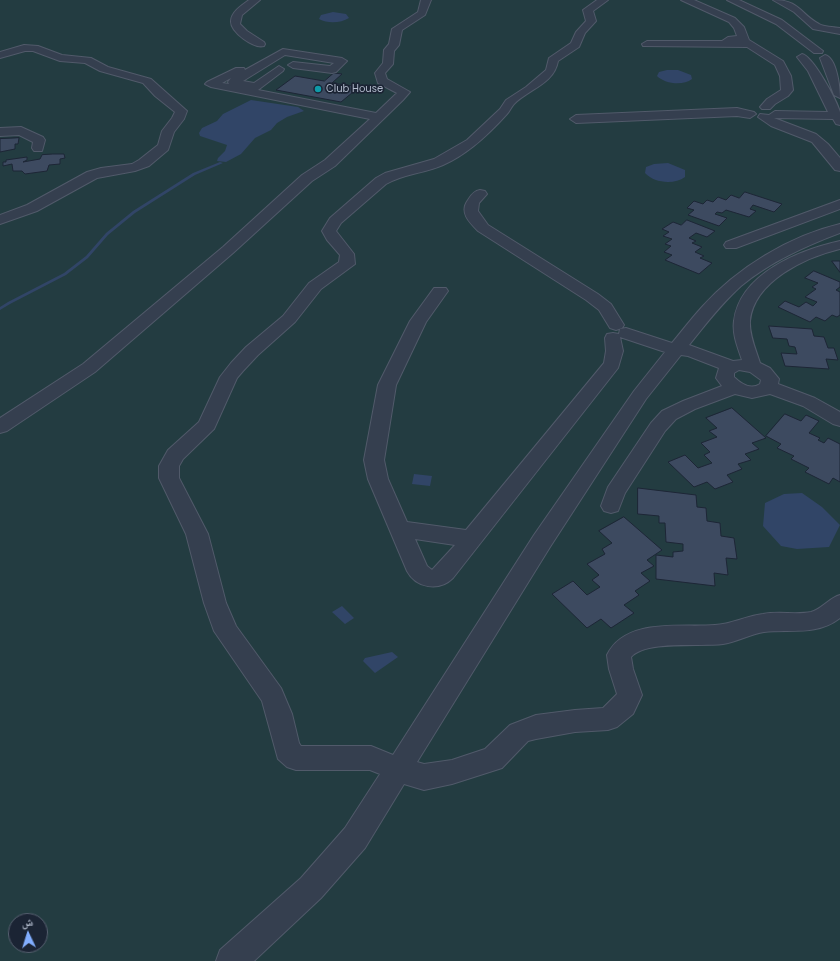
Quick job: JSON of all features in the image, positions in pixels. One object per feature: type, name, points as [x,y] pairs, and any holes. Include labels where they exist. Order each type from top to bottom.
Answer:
[{"type":"street","points":[[255,0],[237,16],[234,21],[235,27],[239,32],[260,44]]},
{"type":"street","points":[[0,426],[89,368],[228,250],[307,178],[330,163],[404,92],[382,80],[380,73],[388,64],[389,50],[394,45],[396,32],[400,27],[422,13],[426,0]]},
{"type":"street","points":[[603,0],[588,10],[591,21],[581,32],[575,45],[553,60],[551,71],[530,89],[510,102],[504,111],[471,143],[439,162],[418,170],[385,178],[363,195],[351,209],[335,221],[330,231],[347,254],[347,264],[315,286],[289,319],[252,351],[237,367],[229,377],[207,425],[176,455],[169,466],[169,478],[197,534],[216,603],[226,631],[272,696],[279,714],[287,750],[296,758],[370,758],[397,769],[424,777],[452,772],[493,760],[519,733],[536,727],[575,721],[608,720],[624,706],[630,696],[621,669],[620,655],[628,645],[648,638],[726,634],[764,623],[800,624],[813,622],[831,613],[840,604]]},
{"type":"street","points":[[686,0],[736,23],[740,31],[736,42]]},
{"type":"street","points":[[778,0],[797,10],[816,27],[840,31]]},
{"type":"street","points":[[728,1],[782,34],[812,66],[837,117]]},
{"type":"street","points":[[728,1],[779,22],[826,54],[840,95]]},
{"type":"street","points":[[647,44],[736,42],[760,52],[778,63],[787,84],[785,93],[769,102],[770,112],[779,126],[818,140],[840,167]]},
{"type":"street","points":[[0,55],[31,47],[60,58],[87,60],[104,69],[147,81],[152,89],[169,100],[181,111],[178,119],[168,131],[164,147],[144,163],[134,167],[101,172],[92,175],[37,206],[0,220]]},
{"type":"street","points":[[797,50],[815,60],[826,54]]},
{"type":"street","points":[[279,69],[256,87],[233,82],[283,52],[294,53],[342,62],[332,70],[292,64],[294,53]]},
{"type":"street","points":[[240,70],[211,84],[378,117]]},
{"type":"street","points":[[576,119],[745,112],[754,106],[770,112],[837,117]]},
{"type":"street","points":[[0,132],[22,131],[39,140],[38,148]]},
{"type":"street","points":[[440,291],[418,321],[401,353],[387,385],[374,460],[378,479],[418,571],[425,578],[432,579],[440,577],[612,364],[615,355],[615,345],[618,332],[605,307],[592,297],[483,228],[474,220],[470,211],[471,202],[480,194]]},
{"type":"street","points":[[731,245],[840,204]]},
{"type":"street","points":[[231,961],[312,888],[355,838],[397,769],[542,541],[640,395],[673,349],[708,310],[736,283],[772,258],[803,242],[840,228]]},
{"type":"street","points":[[752,367],[742,321],[752,296],[764,282],[788,265],[826,247],[840,245]]},
{"type":"street","points":[[618,332],[673,349],[685,358],[714,369],[731,378],[747,392],[758,392],[769,385],[811,391],[840,406]]},
{"type":"street","points":[[611,506],[615,492],[658,427],[669,416],[689,406],[731,378],[752,367]]},
{"type":"street","points":[[752,367],[763,372],[770,379],[769,385]]},
{"type":"street","points":[[769,385],[809,402],[840,420]]},
{"type":"street","points":[[400,529],[471,539]]},
{"type":"green space","points":[[0,0],[840,0],[840,961],[0,961]]},
{"type":"water","points":[[333,12],[346,14],[349,18],[334,22],[326,22],[319,19],[321,15]]},
{"type":"water","points":[[678,70],[691,75],[692,79],[684,83],[674,83],[660,79],[657,76],[659,72]]},
{"type":"water","points":[[251,100],[298,107],[304,111],[287,117],[277,123],[271,130],[255,138],[241,154],[226,162],[217,161],[225,151],[227,145],[200,136],[199,133],[202,128],[217,121],[223,114]]},
{"type":"water","points":[[668,163],[685,170],[685,177],[680,180],[664,182],[654,179],[645,173],[646,167],[654,164]]},
{"type":"water","points":[[414,474],[432,476],[430,486],[412,484]]},
{"type":"water","points":[[802,493],[822,507],[840,525],[829,547],[797,549],[781,546],[763,526],[765,503],[784,494]]},
{"type":"water","points":[[342,606],[354,618],[345,624],[332,612]]},
{"type":"water","points":[[392,652],[398,657],[375,673],[363,661],[365,658]]},
{"type":"building","name":"Club House","points":[[334,73],[342,74],[332,83],[359,87],[341,102],[276,90],[295,76],[324,81]]},
{"type":"building","points":[[19,138],[18,144],[15,144],[15,149],[0,152],[0,139]]},
{"type":"building","points":[[64,154],[65,158],[60,159],[60,164],[49,165],[47,171],[25,174],[22,171],[13,171],[12,164],[3,166],[3,162],[6,162],[6,160],[27,157],[27,160],[23,162],[40,159],[42,155]]},
{"type":"building","points":[[745,192],[782,204],[774,212],[753,205],[750,209],[756,211],[749,217],[726,210],[722,213],[717,212],[715,214],[727,218],[719,226],[688,215],[694,210],[687,208],[694,201],[703,204],[707,200],[713,202],[718,197],[726,200],[731,195],[739,198]]},
{"type":"building","points":[[687,220],[715,231],[707,237],[696,233],[689,238],[696,241],[692,243],[702,247],[695,252],[704,256],[700,258],[712,263],[699,274],[665,260],[672,255],[664,252],[671,246],[665,244],[672,239],[663,236],[669,232],[662,229],[673,222],[681,225]]},
{"type":"building","points":[[832,261],[840,261],[840,272]]},
{"type":"building","points":[[814,271],[840,282],[840,287],[836,290],[840,292],[840,315],[837,317],[832,315],[825,321],[816,317],[810,322],[778,307],[785,301],[799,307],[806,302],[813,306],[817,302],[805,297],[816,289],[812,287],[818,283],[805,278]]},
{"type":"building","points":[[769,326],[812,329],[814,336],[824,337],[828,348],[834,348],[838,360],[826,359],[829,369],[785,366],[781,353],[797,354],[795,347],[789,346],[787,339],[773,338]]},
{"type":"building","points":[[732,408],[766,438],[752,443],[759,449],[745,454],[751,460],[738,464],[742,469],[727,475],[733,482],[715,489],[707,482],[694,487],[668,462],[685,455],[698,468],[712,463],[704,455],[710,452],[701,443],[717,437],[709,431],[717,428],[706,418]]},
{"type":"building","points":[[785,414],[801,421],[806,415],[819,421],[809,433],[820,438],[818,440],[824,443],[828,438],[840,444],[840,482],[833,478],[829,484],[805,472],[809,468],[791,459],[794,456],[777,448],[781,444],[766,436]]},
{"type":"building","points":[[638,488],[696,495],[697,507],[706,508],[707,521],[720,523],[721,536],[734,538],[737,559],[726,558],[728,575],[714,573],[715,586],[656,579],[656,555],[673,557],[673,552],[683,551],[683,544],[666,542],[665,523],[659,523],[659,516],[638,514]]},
{"type":"building","points":[[624,517],[662,550],[647,560],[654,566],[641,573],[650,581],[635,591],[639,595],[624,605],[634,613],[611,628],[601,619],[587,628],[552,594],[573,581],[587,595],[600,587],[592,580],[599,575],[587,564],[605,554],[602,549],[612,543],[599,531]]},
{"type":"waterway","points":[[0,309],[65,274],[87,257],[107,234],[134,212],[194,174],[221,163]]},
{"type":"place","name":"Club House","points":[[318,89]]}]
